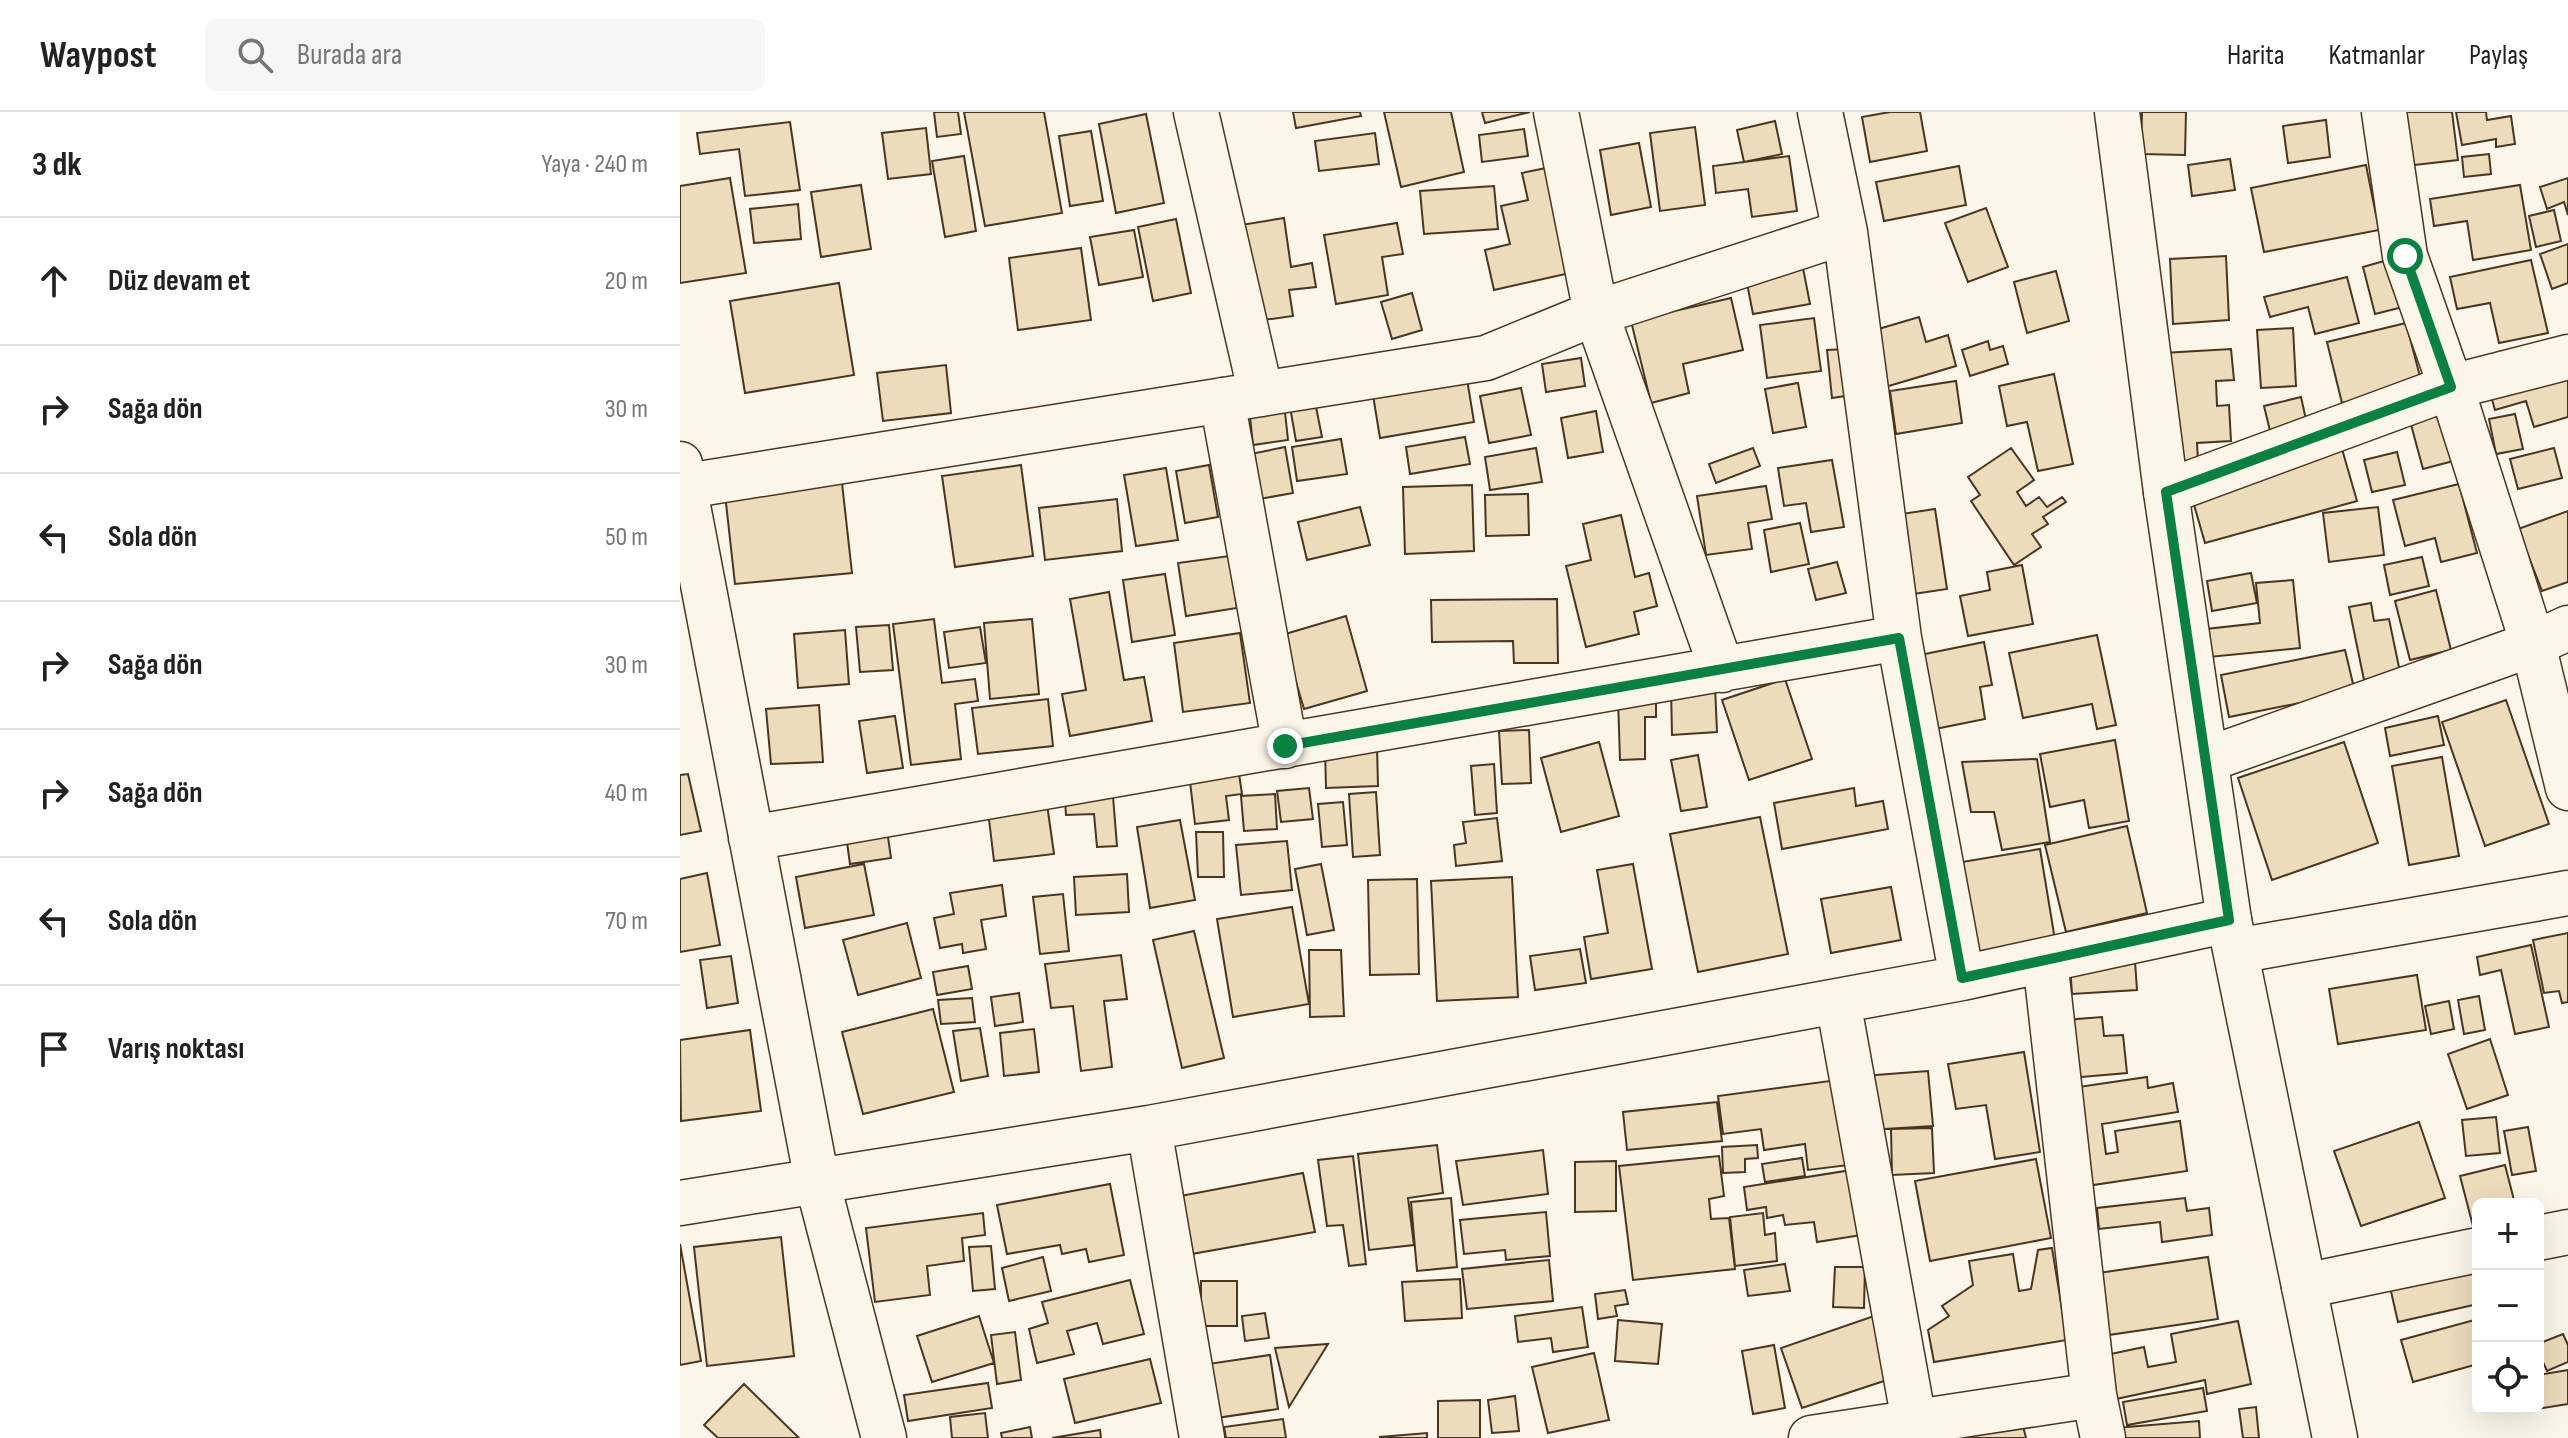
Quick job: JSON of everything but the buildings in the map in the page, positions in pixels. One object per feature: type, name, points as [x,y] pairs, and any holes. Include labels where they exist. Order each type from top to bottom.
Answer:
[{"type":"street","points":[[1196,112],[1241,397],[1285,746]]},
{"type":"street","points":[[1556,112],[1596,313],[1722,670]]},
{"type":"street","points":[[1820,112],[1845,232],[1899,638],[1962,978]]},
{"type":"street","points":[[2117,112],[2166,492],[2233,936],[2335,1438]]},
{"type":"street","points":[[2384,112],[2405,256],[2451,387],[2551,636],[2568,788]]},
{"type":"street","points":[[884,1438],[817,1181],[681,479],[1486,358],[1596,313],[1845,232]]},
{"type":"street","points":[[2166,492],[2451,387],[2568,357]]},
{"type":"street","points":[[2206,760],[2551,636]]},
{"type":"street","points":[[751,838],[1899,638]]},
{"type":"street","points":[[680,1203],[1149,1128],[2045,960],[2568,893]]},
{"type":"street","points":[[2045,960],[2094,1395],[2103,1438]]},
{"type":"street","points":[[1838,1001],[1915,1430]]},
{"type":"street","points":[[1149,1128],[1202,1438]]},
{"type":"street","points":[[2544,1237],[2568,1232]]},
{"type":"street","points":[[2304,1286],[2472,1251]]},
{"type":"street","points":[[1811,1438],[1915,1430],[2094,1395]]},
{"type":"route","points":[[1285,746],[1899,638],[1962,978],[2229,920],[2166,492],[2451,387],[2405,256]]}]
